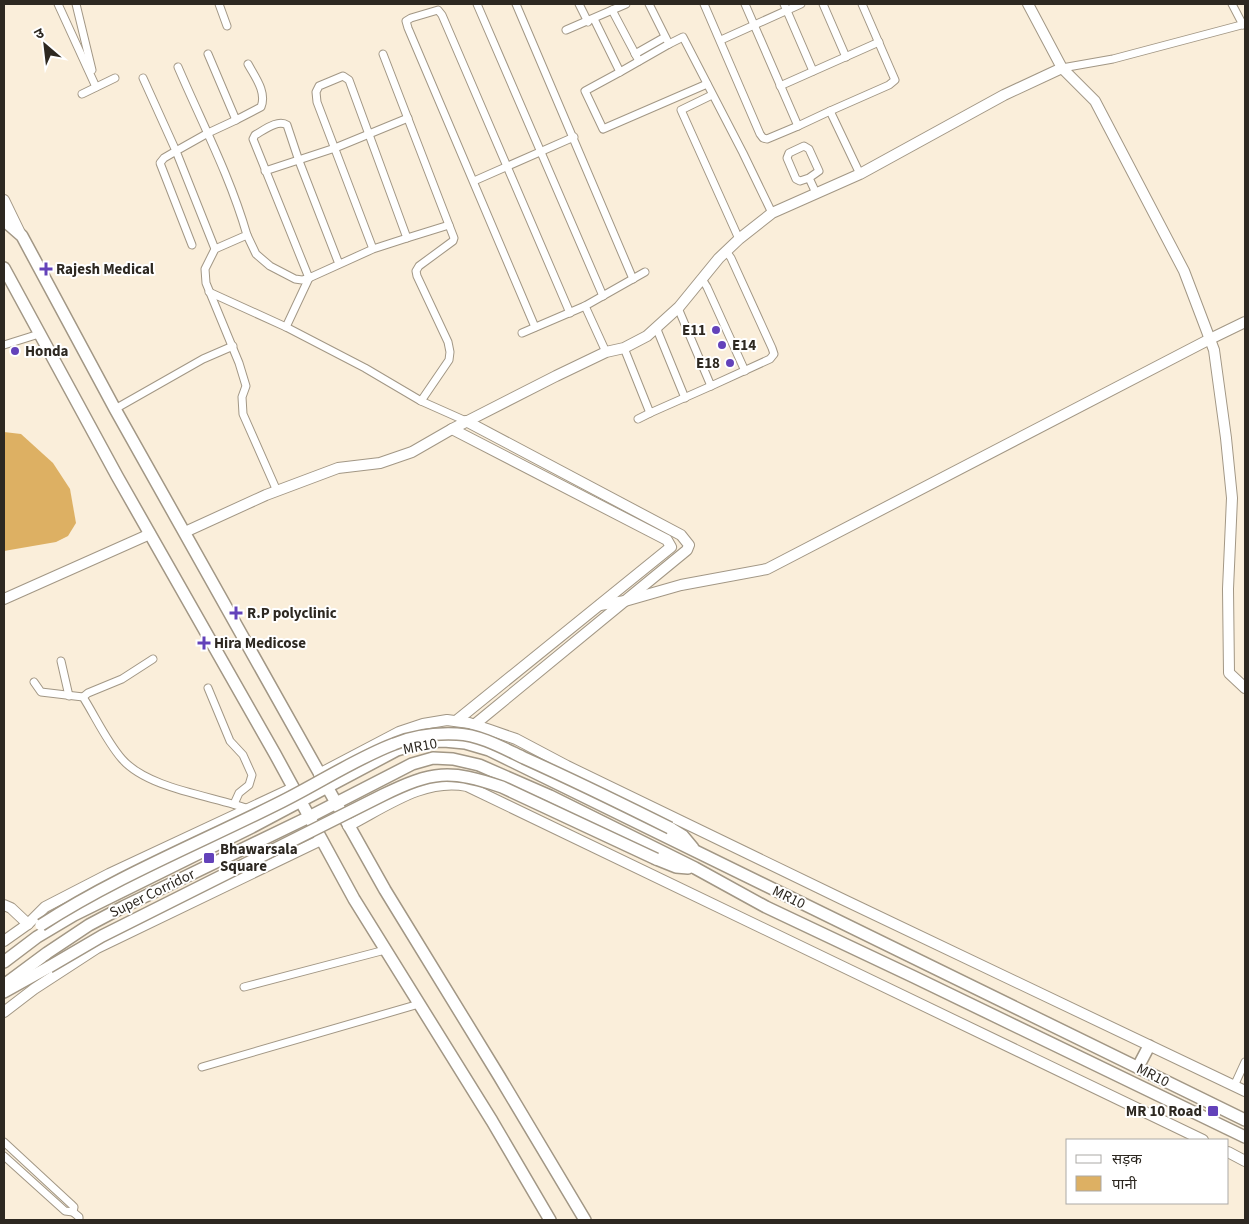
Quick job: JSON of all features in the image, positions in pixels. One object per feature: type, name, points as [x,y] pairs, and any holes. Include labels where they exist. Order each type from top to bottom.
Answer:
[{"type":"main road","points":[[5,220],[22,236],[115,409],[385,890],[585,1220]]},
{"type":"main road","points":[[4,268],[321,840],[385,950],[492,1121],[550,1220]]},
{"type":"main road","points":[[4,958],[41,925],[88,897],[283,801],[375,753],[415,737],[457,734],[474,737],[558,773],[670,828],[683,836],[694,850]]},
{"type":"main road","name":"MR10","points":[[327,786],[397,750],[425,742],[465,743],[489,750],[1245,1120]]},
{"type":"main road","name":"MR10","points":[[336,803],[412,764],[433,758],[453,759],[479,765],[541,792],[695,868],[766,907],[1245,1137]]},
{"type":"main road","points":[[4,992],[102,936],[383,795],[412,781],[434,775],[455,775],[478,779],[502,787],[656,859],[676,867],[695,868]]},
{"type":"main road","name":"Super Corridor","points":[[4,962],[37,937],[74,915],[252,827],[327,786]]},
{"type":"main road","name":"Super Corridor","points":[[4,985],[47,953],[115,911],[336,803]]},
{"type":"main road","points":[[1138,1067],[1149,1046]]},
{"type":"street","points":[[58,4],[96,87]]},
{"type":"street","points":[[76,4],[96,87]]},
{"type":"street","points":[[219,4],[227,26]]},
{"type":"street","points":[[477,4],[603,296]]},
{"type":"street","points":[[516,4],[633,279]]},
{"type":"street","points":[[579,4],[591,20],[620,72]]},
{"type":"street","points":[[566,30],[626,4]]},
{"type":"street","points":[[649,4],[667,40]]},
{"type":"street","points":[[704,4],[760,134],[763,138],[767,139],[890,85],[895,80],[862,4]]},
{"type":"street","points":[[744,4],[798,126]]},
{"type":"street","points":[[721,40],[754,25],[785,7],[801,4]]},
{"type":"street","points":[[823,4],[846,57]]},
{"type":"street","points":[[1028,4],[1062,68],[1095,102],[1184,271],[1214,350],[1232,498],[1228,588],[1229,673],[1245,688]]},
{"type":"street","points":[[184,532],[277,491],[338,468],[380,462],[412,452],[466,421],[606,352],[624,348],[647,336],[678,308],[726,251],[739,238],[772,213],[860,174],[1004,94],[1062,68],[1114,59],[1244,25],[1232,4]]},
{"type":"street","points":[[785,7],[813,71]]},
{"type":"street","points":[[614,8],[637,58]]},
{"type":"street","points":[[535,327],[408,28],[406,21],[410,18],[438,10],[442,15],[570,313]]},
{"type":"street","points":[[707,84],[603,129],[585,91],[620,72],[637,58],[667,40],[683,37],[707,84],[712,95],[772,213]]},
{"type":"street","points":[[780,86],[879,42]]},
{"type":"street","points":[[208,54],[236,120]]},
{"type":"street","points":[[384,54],[454,238],[454,241],[419,266],[416,271],[448,342],[450,352],[449,360],[421,400]]},
{"type":"street","points":[[192,245],[160,163],[164,158],[208,133],[261,107],[264,101],[260,87],[248,64]]},
{"type":"street","points":[[178,68],[230,183],[247,235],[256,254],[270,266],[302,280],[373,249],[449,225]]},
{"type":"street","points":[[373,249],[318,102],[316,92],[319,86],[343,76],[349,80],[407,238]]},
{"type":"street","points":[[82,94],[115,78]]},
{"type":"street","points":[[144,78],[176,151],[215,249]]},
{"type":"street","points":[[712,95],[681,110],[739,238]]},
{"type":"street","points":[[830,111],[860,174]]},
{"type":"street","points":[[266,171],[335,148],[408,118]]},
{"type":"street","points":[[286,327],[309,278],[253,139],[255,135],[279,123],[287,125],[339,264]]},
{"type":"street","points":[[474,181],[574,137]]},
{"type":"street","points":[[804,146],[809,149],[819,171],[809,178],[800,181],[796,179],[787,158],[789,153],[804,146]]},
{"type":"street","points":[[809,178],[816,193]]},
{"type":"street","points":[[4,200],[22,236]]},
{"type":"street","points":[[247,235],[215,249],[205,269],[206,283],[233,346],[246,386],[242,397],[243,414],[277,491]]},
{"type":"street","points":[[638,419],[745,371],[770,359],[774,354],[731,258],[726,251]]},
{"type":"street","points":[[522,333],[585,306],[645,272]]},
{"type":"street","points":[[702,279],[745,371]]},
{"type":"street","points":[[209,292],[286,327],[365,368],[421,400],[466,421],[681,535],[689,545],[687,550],[474,725]]},
{"type":"street","points":[[585,306],[606,352]]},
{"type":"street","points":[[678,308],[711,386]]},
{"type":"street","points":[[600,605],[625,601],[681,585],[767,569],[1245,322]]},
{"type":"street","points":[[657,327],[686,398]]},
{"type":"street","points":[[4,345],[39,334]]},
{"type":"street","points":[[115,409],[203,359],[233,346]]},
{"type":"street","points":[[624,348],[650,413]]},
{"type":"street","points":[[452,429],[667,540],[671,547],[456,721]]},
{"type":"street","points":[[4,599],[150,534]]},
{"type":"street","points":[[34,682],[41,692],[83,697],[88,693],[122,679],[154,659]]},
{"type":"street","points":[[61,661],[69,696]]},
{"type":"street","points":[[208,688],[230,741],[243,755],[252,775],[249,785],[239,793],[234,804]]},
{"type":"street","points":[[83,697],[116,751],[131,768],[145,776],[198,796],[250,809]]},
{"type":"street","points":[[319,774],[399,732],[423,724],[447,720],[456,721],[516,739],[657,810],[1245,1091]]},
{"type":"street","points":[[348,826],[423,788],[445,783],[467,786],[1201,1139]]},
{"type":"street","points":[[4,941],[28,924],[45,908],[109,874],[293,788]]},
{"type":"street","points":[[4,1012],[34,989],[97,948],[321,840]]},
{"type":"street","points":[[4,905],[11,908],[28,924]]},
{"type":"street","points":[[244,987],[385,950]]},
{"type":"street","points":[[202,1067],[419,1004]]},
{"type":"street","points":[[1234,1086],[1245,1062]]},
{"type":"street","points":[[4,1142],[74,1207],[73,1212]]},
{"type":"street","points":[[1229,1152],[1245,1160]]},
{"type":"street","points":[[4,1156],[65,1210],[73,1212],[79,1220]]},
{"type":"water","points":[[4,432],[21,434],[53,463],[70,489],[76,523],[68,536],[56,542],[4,551]]},
{"type":"place","name":"Rajesh Medical","points":[[46,269]]},
{"type":"place","name":"E11","points":[[716,330]]},
{"type":"place","name":"E14","points":[[722,345]]},
{"type":"place","name":"Honda","points":[[15,351]]},
{"type":"place","name":"E18","points":[[730,363]]},
{"type":"place","name":"R.P polyclinic","points":[[236,613]]},
{"type":"place","name":"Hira Medicose","points":[[204,643]]},
{"type":"place","name":"Bhawarsala Square","points":[[209,858]]},
{"type":"place","name":"MR 10 Road","points":[[1213,1111]]}]
